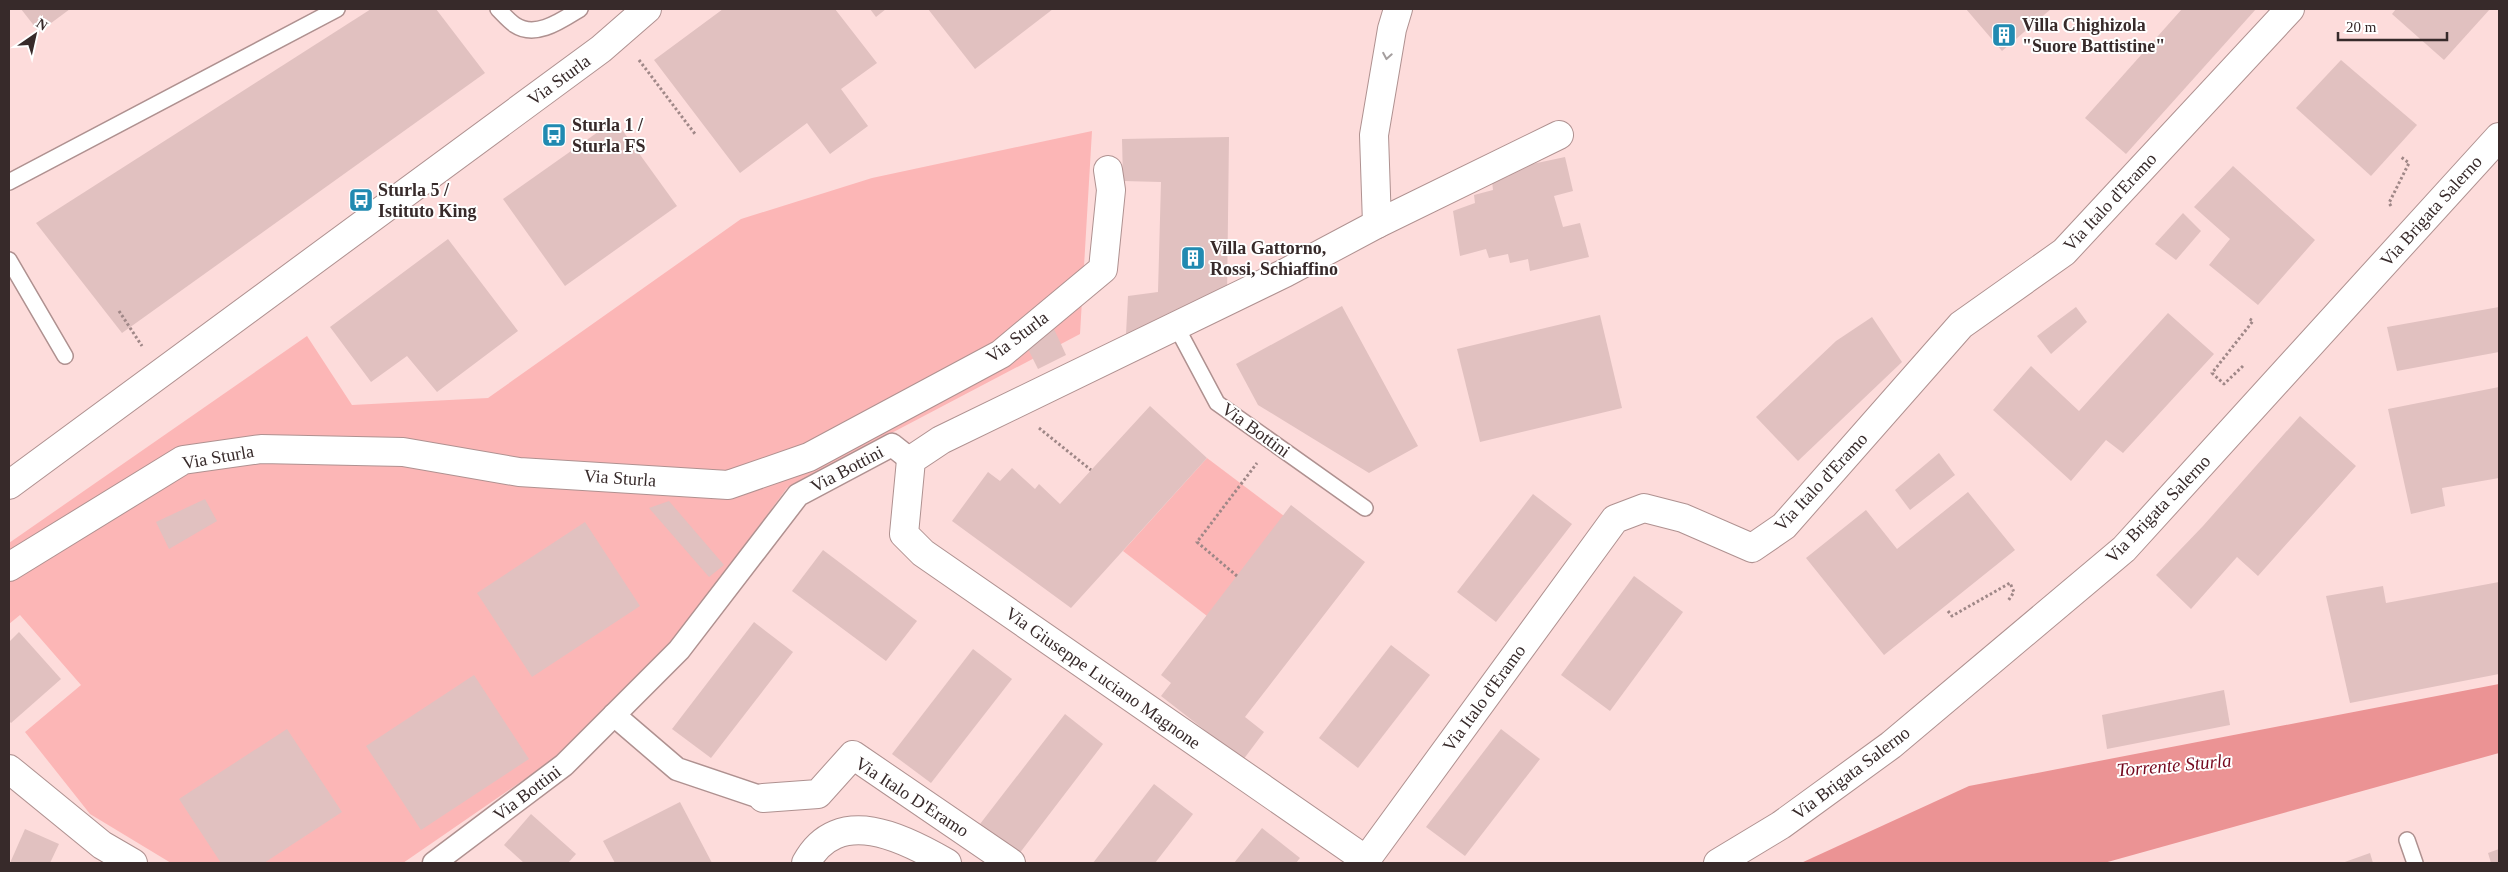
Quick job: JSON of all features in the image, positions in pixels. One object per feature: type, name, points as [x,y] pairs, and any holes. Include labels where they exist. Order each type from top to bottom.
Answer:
[{"type":"street","points":[[1377,224],[1374,135],[1392,28],[1398,9]]},
{"type":"street","name":"Via Italo d'Eramo","points":[[1366,862],[1615,519],[1644,508],[1683,518],[1752,548],[1784,526],[1961,325],[2064,252],[2290,9]]},
{"type":"street","name":"Via Sturla","points":[[9,485],[601,49],[643,11]]},
{"type":"street","name":"Via Bottini","points":[[434,863],[564,765],[679,650],[798,495],[892,445],[911,460],[941,440],[1285,274],[1377,224],[1559,135]]},
{"type":"street","name":"Via Brigata Salerno","points":[[1718,863],[1781,825],[1891,745],[2124,549],[2499,137]]},
{"type":"street","name":"Via Sturla","points":[[9,567],[183,460],[261,449],[403,452],[519,472],[728,485],[809,457],[1001,354],[1103,269],[1111,190],[1108,170]]},
{"type":"street","name":"Via Giuseppe Luciano Magnone","points":[[911,460],[904,534],[923,553],[1366,862]]},
{"type":"street","points":[[614,715],[676,769],[763,798]]},
{"type":"street","name":"Via Italo D'Eramo","points":[[763,798],[818,794],[853,755],[1011,863]]},
{"type":"street","points":[[9,769],[102,845],[134,863]]},
{"type":"street","name":"Via Italo d'Eramo","points":[[806,863],[811,855],[838,832],[868,830],[911,842],[947,863]]},
{"type":"lane","points":[[9,182],[337,9]]},
{"type":"lane","points":[[498,9],[516,26],[536,32],[580,9]]},
{"type":"lane","points":[[9,260],[65,356]]},
{"type":"lane","name":"Via Bottini","points":[[1176,326],[1218,403],[1365,508]]},
{"type":"lane","points":[[2407,840],[2415,863]]},
{"type":"path","points":[[639,60],[694,134]]},
{"type":"path","points":[[119,311],[143,348]]},
{"type":"path","points":[[2248,318],[2253,321],[2212,373],[2224,384],[2249,360]]},
{"type":"path","points":[[1011,406],[1091,470]]},
{"type":"path","points":[[1237,576],[1197,542],[1272,442]]},
{"type":"path","points":[[1948,611],[1952,616],[2010,583],[2014,592],[1994,620],[2013,642]]},
{"type":"shaded area","points":[[1092,131],[1080,334],[787,488],[676,638],[554,759],[403,863],[171,863],[90,814],[25,732],[81,685],[20,615],[9,624],[9,543],[307,336],[352,405],[488,398],[741,219],[872,178]]},
{"type":"shaded area","points":[[1207,458],[1284,516],[1207,616],[1123,551]]},
{"type":"water","name":"Torrente Sturla","points":[[2499,684],[2499,753],[2104,863],[1801,863],[1969,786]]},
{"type":"building","points":[[21,9],[70,9],[39,32]]},
{"type":"building","points":[[371,9],[436,9],[485,73],[122,333],[36,223]]},
{"type":"building","points":[[723,9],[835,9],[877,63],[841,89],[868,126],[830,154],[807,123],[740,173],[654,60]]},
{"type":"building","points":[[870,9],[886,9],[876,17]]},
{"type":"building","points":[[928,9],[1053,9],[975,69]]},
{"type":"building","name":"Villa Chighizola \"Suore Battistine\"","points":[[1966,9],[2051,9],[2002,51]]},
{"type":"building","points":[[2182,9],[2256,9],[2126,154],[2085,118]]},
{"type":"building","points":[[2396,9],[2490,9],[2444,60],[2392,14]]},
{"type":"building","points":[[2341,60],[2417,125],[2371,176],[2296,108]]},
{"type":"building","points":[[615,120],[677,206],[565,286],[503,199]]},
{"type":"building","name":"Villa Gattorno, Rossi, Schiaffino","points":[[1229,137],[1227,298],[1126,334],[1128,296],[1158,292],[1161,182],[1123,181],[1122,139]]},
{"type":"building","points":[[1565,157],[1573,191],[1554,196],[1563,227],[1580,223],[1589,257],[1530,271],[1528,259],[1510,263],[1508,254],[1489,258],[1486,249],[1460,256],[1453,211],[1475,203],[1474,195],[1493,190],[1492,181],[1509,176],[1509,169]]},
{"type":"building","points":[[2233,166],[2315,240],[2258,305],[2209,265],[2230,239],[2194,207]]},
{"type":"building","points":[[2183,213],[2201,231],[2176,260],[2155,244]]},
{"type":"building","points":[[448,239],[518,331],[437,392],[407,356],[371,382],[330,327]]},
{"type":"building","points":[[1342,306],[1418,446],[1369,473],[1258,405],[1236,364]]},
{"type":"building","points":[[2076,307],[2087,322],[2051,354],[2037,336]]},
{"type":"building","points":[[2499,307],[2499,352],[2397,371],[2387,327]]},
{"type":"building","points":[[2168,313],[2214,354],[2123,453],[2106,440],[2071,481],[1993,410],[2031,366],[2079,411]]},
{"type":"building","points":[[1600,315],[1622,408],[1480,442],[1457,349]]},
{"type":"building","points":[[1872,317],[1902,362],[1798,461],[1756,417],[1836,341]]},
{"type":"building","points":[[1054,329],[1066,355],[1038,369],[1026,345]]},
{"type":"building","points":[[2499,387],[2499,478],[2442,488],[2445,506],[2411,514],[2388,409]]},
{"type":"building","points":[[1150,406],[1207,458],[1071,608],[952,521],[988,472],[1000,481],[1012,468],[1035,489],[1039,484],[1060,504]]},
{"type":"building","points":[[2300,416],[2356,466],[2258,576],[2237,557],[2191,609],[2156,575],[2203,526]]},
{"type":"building","points":[[1939,453],[1955,475],[1910,510],[1895,490]]},
{"type":"building","points":[[1968,492],[2015,550],[1884,655],[1806,558],[1866,510],[1897,549]]},
{"type":"building","points":[[1533,494],[1572,524],[1496,622],[1457,592]]},
{"type":"building","points":[[205,499],[217,521],[169,549],[156,522]]},
{"type":"building","points":[[669,501],[724,565],[709,577],[649,508]]},
{"type":"building","points":[[1291,505],[1365,562],[1245,717],[1264,732],[1243,760],[1161,696],[1171,683],[1161,675]]},
{"type":"building","points":[[585,522],[640,606],[532,677],[477,593]]},
{"type":"building","points":[[823,550],[917,621],[886,661],[792,591]]},
{"type":"building","points":[[1634,576],[1683,612],[1610,711],[1561,675]]},
{"type":"building","points":[[2499,582],[2499,674],[2350,703],[2326,596],[2383,586],[2386,603]]},
{"type":"building","points":[[754,622],[793,652],[711,758],[672,729]]},
{"type":"building","points":[[19,632],[61,679],[11,723],[9,721],[9,642]]},
{"type":"building","points":[[1391,645],[1430,675],[1358,768],[1319,738]]},
{"type":"building","points":[[973,649],[1012,679],[931,783],[892,754]]},
{"type":"building","points":[[474,675],[529,759],[421,830],[366,746]]},
{"type":"building","points":[[2224,690],[2230,725],[2107,749],[2102,715]]},
{"type":"building","points":[[1065,714],[1103,744],[1019,854],[980,824]]},
{"type":"building","points":[[287,729],[342,812],[264,863],[221,863],[179,799]]},
{"type":"building","points":[[1501,729],[1540,759],[1465,856],[1426,827]]},
{"type":"building","points":[[1154,784],[1193,814],[1155,863],[1093,863]]},
{"type":"building","points":[[680,802],[712,863],[615,863],[603,841]]},
{"type":"building","points":[[531,814],[576,854],[568,863],[524,863],[504,845]]},
{"type":"building","points":[[1262,828],[1300,858],[1296,863],[1234,863]]},
{"type":"building","points":[[25,829],[59,844],[50,863],[10,863]]},
{"type":"building","points":[[2499,849],[2499,863],[2491,863],[2488,853]]},
{"type":"building","points":[[2370,853],[2373,863],[2342,863]]},
{"type":"place","name":"Villa Chighizola \"Suore Battistine\"","points":[[2004,35]]},
{"type":"place","name":"Sturla 1 / Sturla FS","points":[[554,135]]},
{"type":"place","name":"Sturla 5 / Istituto King","points":[[361,200]]},
{"type":"place","name":"Villa Gattorno, Rossi, Schiaffino","points":[[1193,258]]}]
